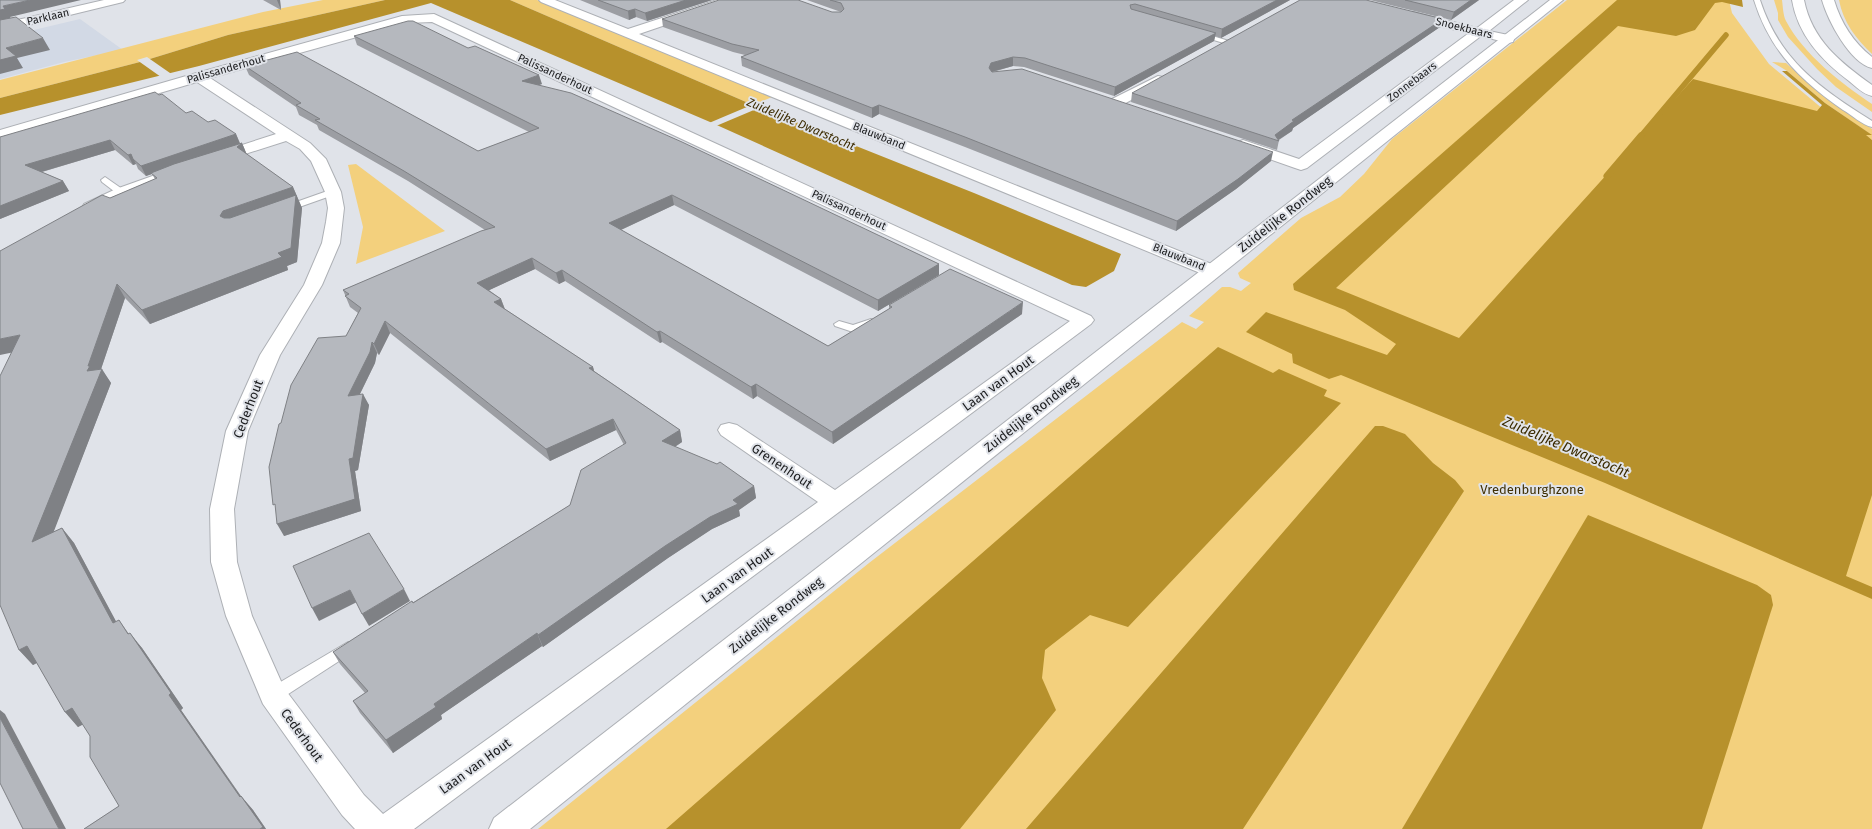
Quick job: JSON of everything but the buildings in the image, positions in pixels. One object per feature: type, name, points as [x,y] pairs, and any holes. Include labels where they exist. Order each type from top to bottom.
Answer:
[{"type":"street","name":"Parklaan","points":[[0,28],[119,0]]},
{"type":"street","name":"Blauwband","points":[[545,0],[1212,271]]},
{"type":"street","points":[[629,33],[729,0]]},
{"type":"street","name":"Zonnebaars","points":[[1230,141],[1301,165],[1522,0]]},
{"type":"street","name":"Zuidelijke Rondweg","points":[[505,829],[1557,0]]},
{"type":"street","points":[[1798,0],[1804,22],[1817,43],[1840,67],[1872,92]]},
{"type":"street","points":[[1828,0],[1839,28],[1857,51],[1872,64]]},
{"type":"street","name":"Snoekbaars","points":[[1400,12],[1508,39]]},
{"type":"street","name":"Palissanderhout","points":[[0,135],[198,77],[406,19],[434,18],[1084,320]]},
{"type":"street","points":[[1213,49],[1240,35]]},
{"type":"street","points":[[1116,103],[1169,74]]},
{"type":"street","name":"Cederhout","points":[[198,77],[305,146],[318,159],[333,192],[336,208],[331,243],[313,285],[270,355],[237,431],[222,509],[224,562],[239,616],[273,695],[353,805],[376,829]]},
{"type":"street","points":[[1101,98],[1136,110]]},
{"type":"street","points":[[203,163],[288,135]]},
{"type":"street","points":[[73,216],[122,193],[174,172]]},
{"type":"street","name":"Laan van Hout","points":[[388,829],[1084,320]]},
{"type":"street","name":"Grenenhout","points":[[729,430],[836,502]]},
{"type":"lane","points":[[1757,0],[1762,18],[1771,36],[1794,64],[1827,94],[1872,125]]},
{"type":"lane","points":[[1190,32],[1227,42]]},
{"type":"lane","points":[[105,180],[122,193]]},
{"type":"lane","points":[[276,213],[333,192]]},
{"type":"lane","points":[[953,272],[966,264]]},
{"type":"lane","points":[[839,324],[853,329],[862,327],[881,316]]},
{"type":"lane","points":[[273,695],[360,640]]},
{"type":"shaded area","points":[[80,19],[123,50],[64,62],[0,79],[0,38]]},
{"type":"green space","points":[[323,0],[385,0],[228,35],[140,62],[0,98],[0,80],[263,12]]},
{"type":"green space","points":[[510,0],[537,0],[772,97],[753,105]]},
{"type":"green space","name":"Vredenburghzone","points":[[1567,0],[1729,0],[1732,13],[1769,64],[1872,150],[1872,829],[538,829],[869,563],[1182,322],[1196,329],[1204,322],[1189,316],[1222,287],[1230,287],[1241,291],[1251,283],[1240,278],[1238,273],[1301,218],[1340,197],[1364,174],[1392,139]]},
{"type":"green space","points":[[1774,0],[1782,0],[1786,21],[1813,57],[1848,87],[1872,104],[1872,112],[1836,87],[1817,69],[1788,37],[1778,20],[1778,13]]},
{"type":"green space","points":[[1839,0],[1872,0],[1872,54],[1851,30],[1844,16]]},
{"type":"green space","points":[[1772,62],[1786,63],[1817,91],[1872,129],[1872,140],[1865,135],[1870,134],[1825,103],[1787,71]]},
{"type":"green space","points":[[356,164],[445,231],[356,264],[363,227],[348,165]]},
{"type":"water","points":[[385,0],[510,0],[753,105],[974,193],[1121,254],[1114,271],[1086,287],[1072,285],[710,122],[431,3],[199,66],[0,115],[0,98],[140,62],[228,35]]},
{"type":"water","name":"Zuidelijke Dwarstocht","points":[[1617,0],[1742,0],[1743,7],[1722,2],[1715,3],[1695,30],[1676,36],[1618,26],[1336,288],[1459,338],[1693,79],[1817,111],[1822,105],[1782,71],[1787,71],[1825,103],[1872,135],[1866,135],[1872,140],[1872,495],[1846,576],[1872,587],[1872,599],[1605,483],[1341,375],[1329,379],[1293,363],[1292,354],[1246,332],[1266,312],[1387,355],[1396,344],[1345,310],[1294,290],[1293,284]]},
{"type":"water","points":[[1218,347],[1273,373],[1279,369],[1327,390],[1324,396],[1341,403],[1128,627],[1090,615],[1045,650],[1042,678],[1056,710],[960,829],[666,829]]},
{"type":"water","points":[[1375,426],[1383,426],[1405,434],[1433,463],[1455,480],[1464,491],[1243,829],[1026,829]]},
{"type":"water","points":[[1588,515],[1757,585],[1771,595],[1773,605],[1702,829],[1402,829]]},
{"type":"pier","points":[[147,57],[172,74],[161,77],[137,60]]},
{"type":"pier","points":[[754,104],[761,107],[716,126],[709,123]]},
{"type":"waterway","points":[[1640,137],[1726,35]]},
{"type":"waterway","points":[[1607,176],[1641,136]]}]
